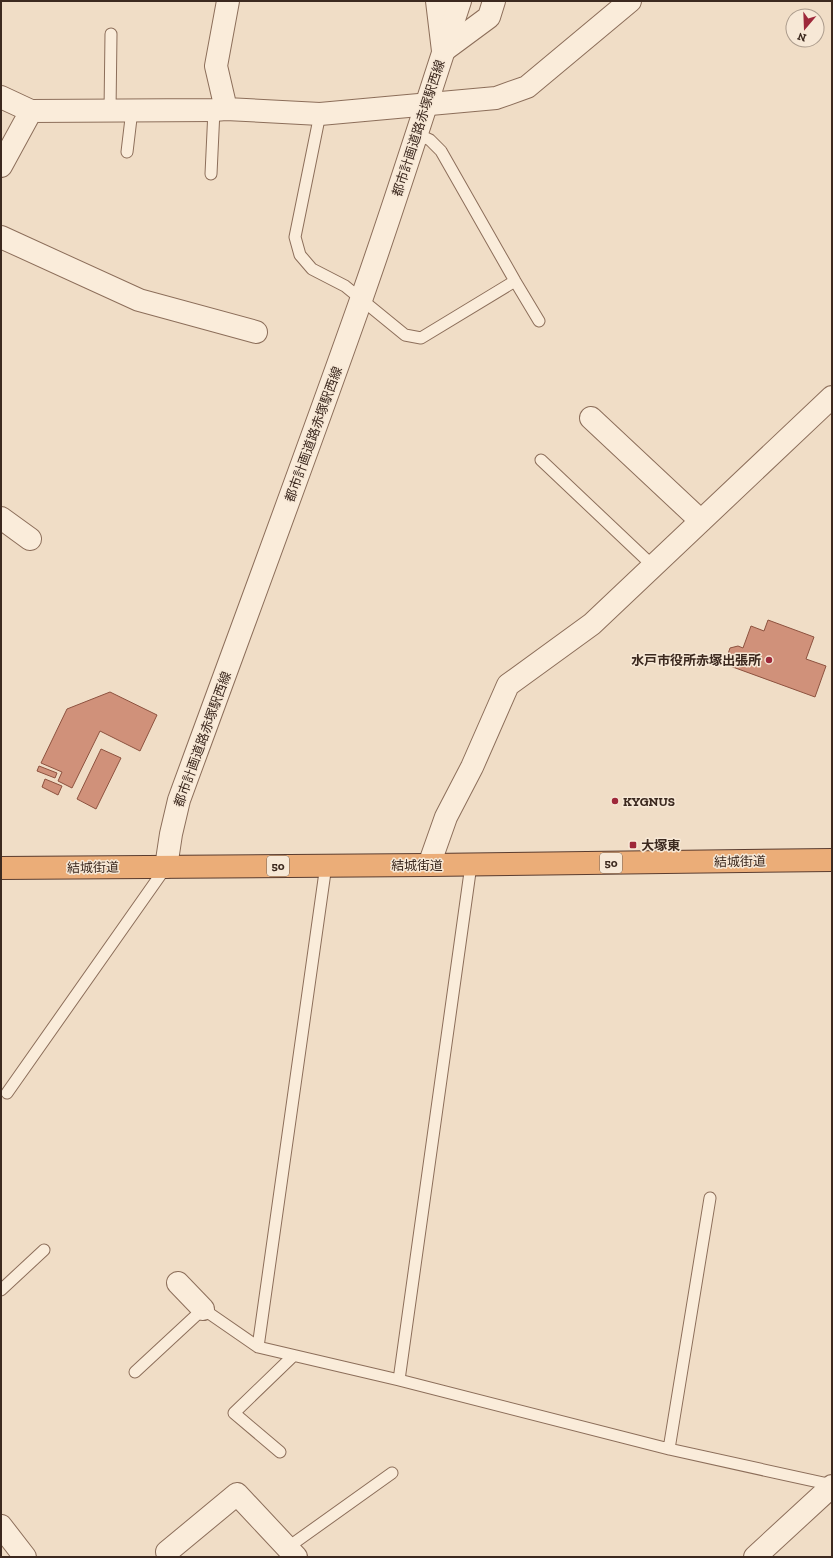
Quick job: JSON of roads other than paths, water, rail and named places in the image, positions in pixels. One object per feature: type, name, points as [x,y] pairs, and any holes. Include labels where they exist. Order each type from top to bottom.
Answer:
[{"type":"highway","name":"結城街道","points":[[1,868],[471,865],[832,860]]},
{"type":"street","points":[[220,109],[216,66],[228,1]]},
{"type":"street","points":[[437,1],[443,51],[489,17],[494,1]]},
{"type":"street","name":"都市計画道路赤塚駅西線","points":[[166,867],[171,834],[179,800],[362,299],[460,1]]},
{"type":"street","points":[[1,97],[32,111],[220,109],[320,114],[426,106],[496,98],[527,87],[629,1]]},
{"type":"street","points":[[1,166],[32,111]]},
{"type":"street","points":[[1,238],[139,300],[256,332]]},
{"type":"street","points":[[429,865],[446,817],[472,767],[508,684],[592,624],[832,397]]},
{"type":"street","points":[[591,418],[701,521]]},
{"type":"street","points":[[1,518],[30,539]]},
{"type":"street","points":[[178,1283],[203,1309]]},
{"type":"street","points":[[755,1557],[832,1485]]},
{"type":"street","points":[[166,1552],[237,1494],[292,1552]]},
{"type":"street","points":[[1,1526],[25,1557]]},
{"type":"lane","points":[[110,111],[111,34]]},
{"type":"lane","points":[[211,174],[220,109]]},
{"type":"lane","points":[[127,152],[132,110]]},
{"type":"lane","points":[[320,114],[295,237],[300,255],[312,269],[345,286],[405,335],[421,338],[514,281]]},
{"type":"lane","points":[[417,134],[430,140],[441,151],[514,281],[539,321]]},
{"type":"lane","points":[[541,460],[654,566]]},
{"type":"lane","points":[[258,1348],[326,865]]},
{"type":"lane","points":[[399,1380],[471,865]]},
{"type":"lane","points":[[7,1092],[166,867]]},
{"type":"lane","points":[[669,1449],[710,1198]]},
{"type":"lane","points":[[1,1290],[44,1250]]},
{"type":"lane","points":[[135,1372],[203,1309],[258,1348],[399,1380],[669,1449],[832,1485]]},
{"type":"lane","points":[[280,1452],[234,1413],[293,1356]]},
{"type":"lane","points":[[292,1552],[392,1473]]},
{"type":"place","name":"水戸市役所赤塚出張所","points":[[769,660]]},
{"type":"place","name":"KYGNUS","points":[[615,801]]},
{"type":"place","name":"大塚東","points":[[633,845]]}]
